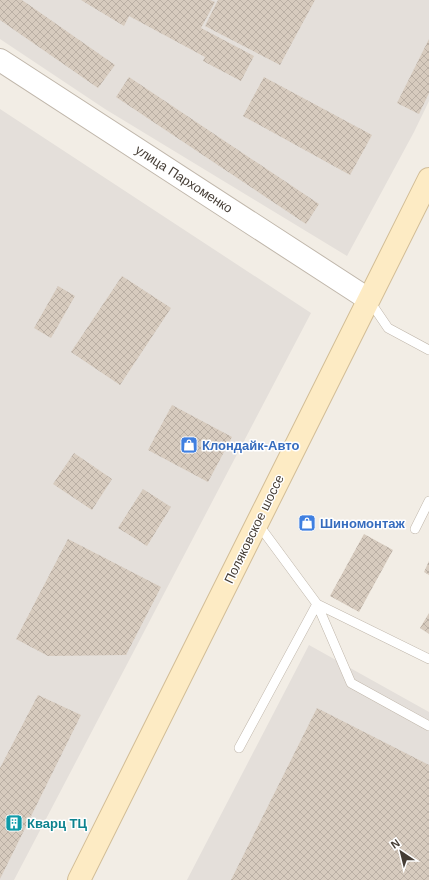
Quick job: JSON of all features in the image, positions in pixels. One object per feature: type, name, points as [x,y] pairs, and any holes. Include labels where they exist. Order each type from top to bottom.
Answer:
[{"type":"main road","name":"Поляковское шоссе","points":[[79,880],[429,179]]},
{"type":"street","name":"улица Пархоменко","points":[[0,60],[368,299]]},
{"type":"lane","points":[[368,299],[388,328],[429,350]]},
{"type":"lane","points":[[415,529],[429,501]]},
{"type":"lane","points":[[257,523],[317,604],[351,683],[429,726]]},
{"type":"lane","points":[[317,604],[429,659]]},
{"type":"lane","points":[[239,748],[317,604]]},
{"type":"shaded area","points":[[0,0],[429,0],[429,101],[414,132],[347,256],[105,109],[0,39]]},
{"type":"shaded area","points":[[0,109],[311,313],[14,880],[0,880]]},
{"type":"shaded area","points":[[309,645],[429,712],[429,880],[187,880]]},
{"type":"building","points":[[0,0],[22,0],[115,65],[98,88],[0,20]]},
{"type":"building","points":[[81,0],[210,0],[215,2],[201,28],[254,56],[241,81],[203,61],[205,57],[129,16],[124,26]]},
{"type":"building","points":[[218,0],[315,0],[280,65],[205,26]]},
{"type":"building","points":[[429,39],[429,93],[419,114],[397,103]]},
{"type":"building","points":[[129,77],[319,204],[306,224],[116,97]]},
{"type":"building","points":[[264,77],[372,135],[350,175],[243,116]]},
{"type":"building","points":[[122,276],[171,308],[120,385],[71,352]]},
{"type":"building","points":[[58,286],[75,296],[51,338],[34,328]]},
{"type":"building","name":"Клондайк-Авто","points":[[172,405],[232,437],[208,482],[148,450]]},
{"type":"building","points":[[74,453],[112,479],[92,510],[53,484]]},
{"type":"building","points":[[143,489],[171,507],[147,546],[118,528]]},
{"type":"building","points":[[364,534],[393,550],[359,612],[330,596]]},
{"type":"building","points":[[68,539],[161,587],[126,655],[48,656],[16,639]]},
{"type":"building","points":[[429,561],[429,575],[424,572]]},
{"type":"building","points":[[429,613],[429,634],[420,628]]},
{"type":"building","name":"Кварц ТЦ","points":[[38,695],[81,715],[0,879],[0,768]]},
{"type":"building","points":[[317,708],[429,765],[429,880],[231,880]]},
{"type":"place","name":"Клондайк-Авто","points":[[189,445]]},
{"type":"place","name":"Шиномонтаж","points":[[307,523]]},
{"type":"place","name":"Кварц ТЦ","points":[[14,823]]}]
